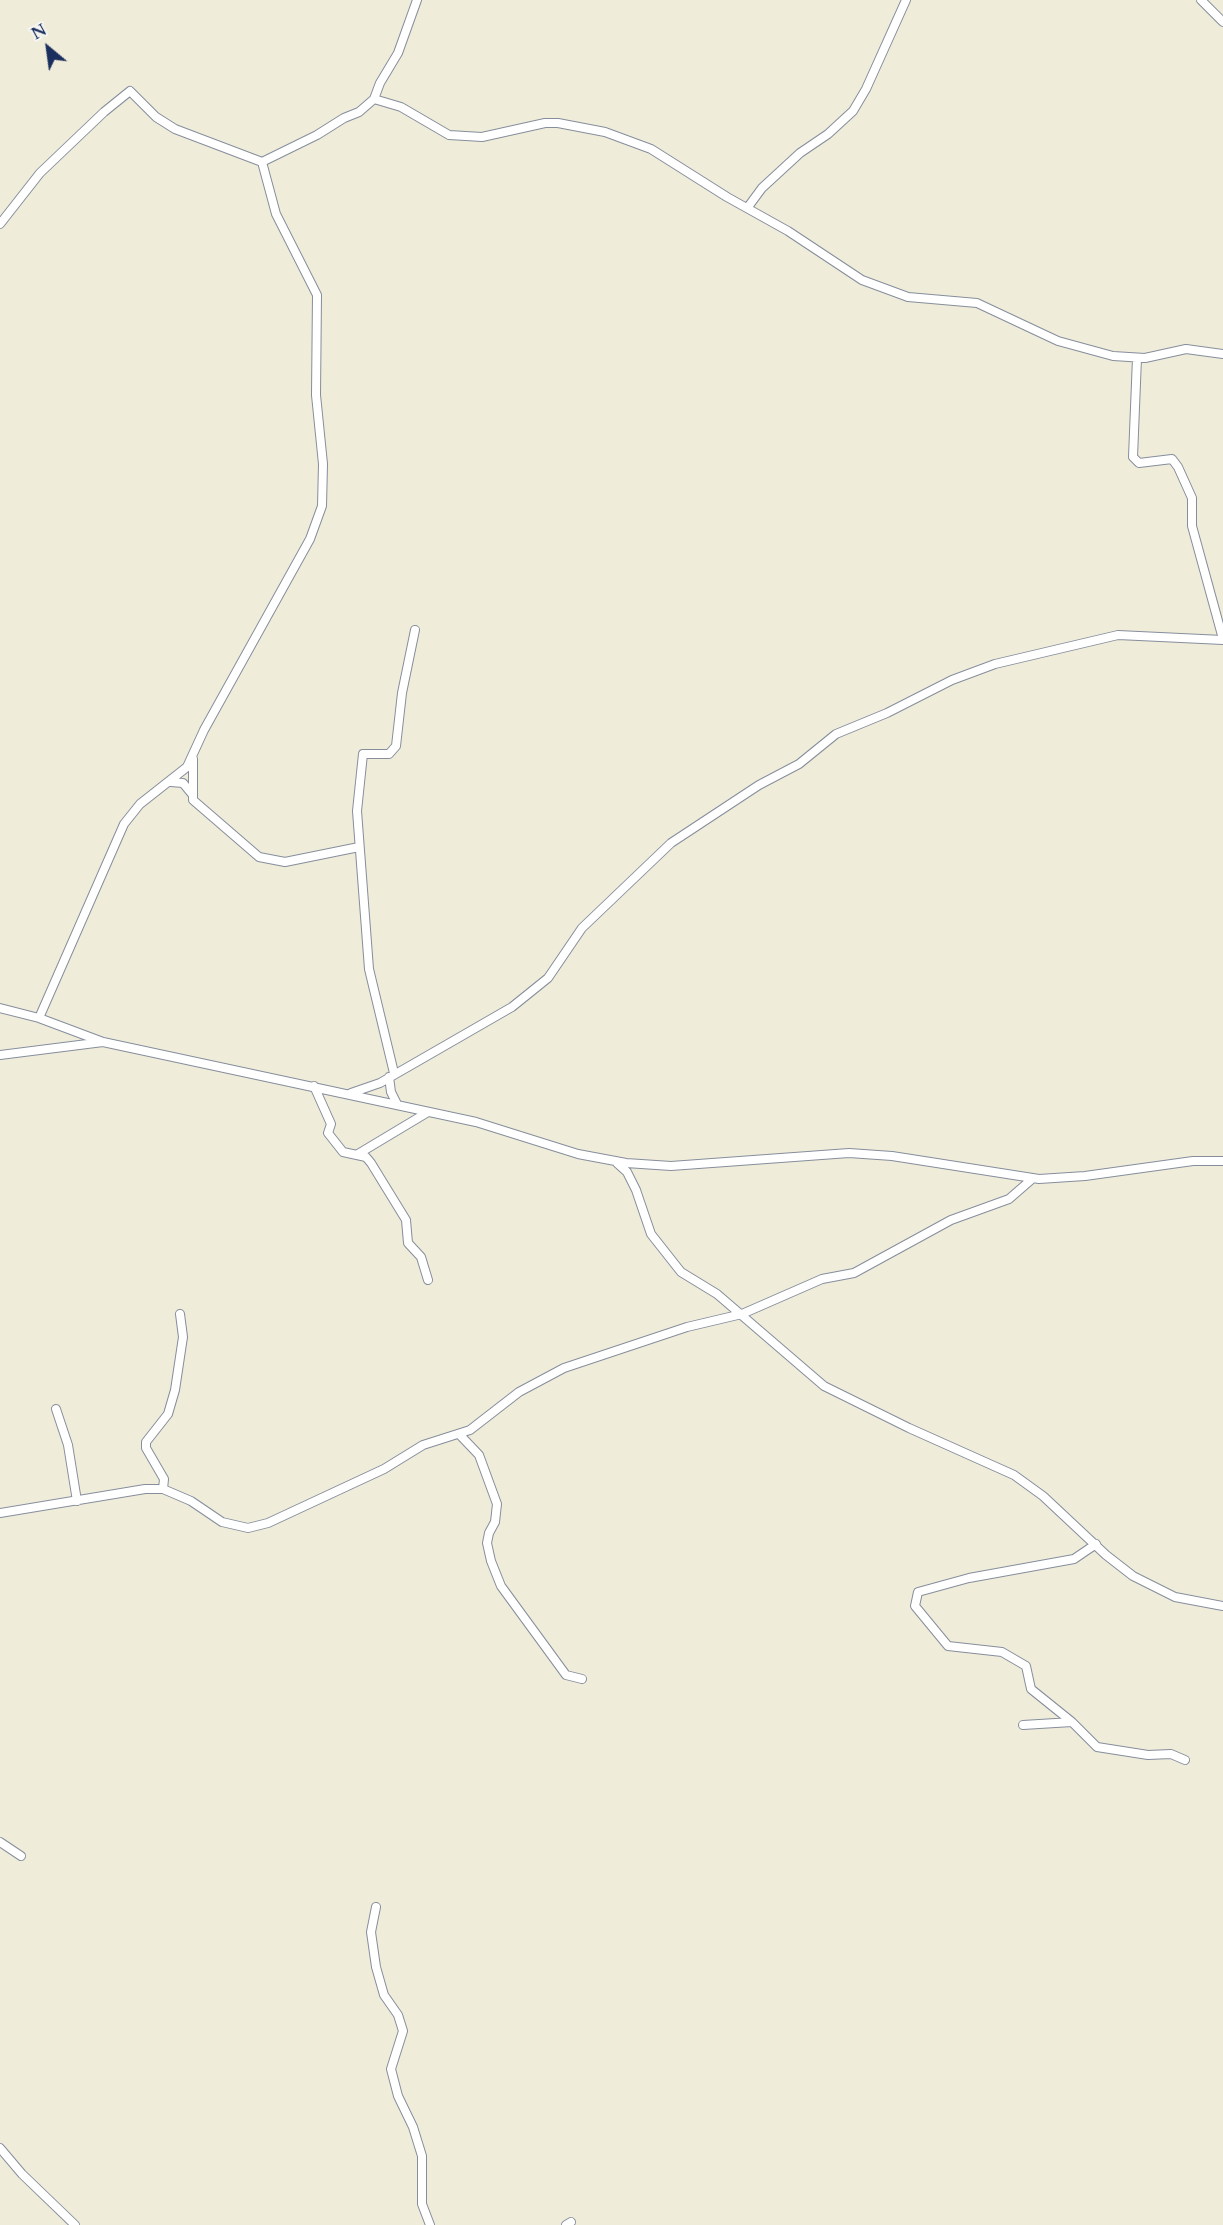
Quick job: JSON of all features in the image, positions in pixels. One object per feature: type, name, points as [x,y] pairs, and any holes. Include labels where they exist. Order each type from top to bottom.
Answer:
[{"type":"street","points":[[0,224],[40,173],[104,112],[130,91],[156,117],[175,129],[262,162],[359,112],[374,99],[380,83],[398,53],[417,0]]},
{"type":"street","points":[[748,207],[762,188],[800,153],[828,134],[853,111],[867,89],[906,0]]},
{"type":"street","points":[[1201,0],[1223,22]]},
{"type":"street","points":[[374,99],[401,107],[438,131],[449,135],[482,137],[545,123],[558,123],[605,132],[651,149],[681,165],[727,197],[748,207],[832,261],[879,287],[916,299],[977,303],[1058,341],[1113,356],[1137,358],[1185,349],[1223,354]]},
{"type":"street","points":[[39,1017],[124,824],[140,804],[187,767],[204,730],[310,539],[322,506],[323,464],[316,395],[317,295],[276,214],[262,162]]},
{"type":"street","points":[[349,1094],[380,1083],[512,1007],[539,988],[582,928],[671,843],[759,785],[799,764],[836,734],[887,713],[952,680],[995,664],[1118,635],[1223,640],[1192,526],[1192,498],[1178,467],[1172,459],[1139,463],[1133,457],[1137,358]]},
{"type":"street","points":[[397,1104],[391,1092],[391,1075],[369,969],[357,811],[363,754],[389,754],[394,750],[402,693],[408,673],[415,630]]},
{"type":"street","points":[[193,754],[193,800],[227,832],[259,857],[285,862],[359,847]]},
{"type":"street","points":[[170,782],[183,783],[193,795]]},
{"type":"street","points":[[0,1008],[39,1017],[103,1042],[397,1104],[499,1128],[578,1154],[615,1161],[671,1166],[856,1154],[892,1156],[1032,1179],[1085,1176],[1193,1161],[1223,1161]]},
{"type":"street","points":[[0,1055],[103,1042]]},
{"type":"street","points":[[314,1086],[331,1124],[328,1133],[343,1152],[358,1154],[371,1162],[406,1220],[408,1243],[421,1257],[428,1280]]},
{"type":"street","points":[[358,1154],[428,1112]]},
{"type":"street","points":[[615,1161],[627,1172],[651,1234],[675,1266],[689,1280],[717,1294],[742,1314],[824,1386],[909,1428],[945,1442],[1014,1475],[1043,1497],[1133,1576],[1175,1597],[1223,1606]]},
{"type":"street","points":[[0,1513],[145,1489],[163,1489],[191,1501],[222,1522],[257,1527],[339,1492],[423,1445],[470,1430],[519,1392],[564,1368],[687,1327],[742,1314],[798,1288],[870,1266],[951,1220],[1009,1199],[1032,1179]]},
{"type":"street","points":[[163,1489],[164,1479],[146,1448],[146,1442],[168,1414],[175,1390],[183,1337],[180,1314]]},
{"type":"street","points":[[56,1409],[65,1433],[77,1501]]},
{"type":"street","points":[[459,1434],[479,1455],[497,1504],[495,1522],[487,1543],[501,1586],[566,1675],[582,1679]]},
{"type":"street","points":[[1096,1544],[1074,1559],[969,1578],[918,1592],[915,1606],[948,1646],[1002,1652],[1026,1666],[1031,1689],[1072,1722],[1097,1747],[1148,1755],[1171,1754],[1185,1760]]},
{"type":"street","points":[[1023,1725],[1072,1722]]},
{"type":"street","points":[[0,1842],[21,1856]]},
{"type":"street","points":[[376,1907],[371,1932],[376,1966],[384,1995],[398,2015],[403,2031],[390,2069],[398,2096],[413,2127],[422,2156],[422,2204],[430,2225]]},
{"type":"street","points":[[0,2148],[22,2174],[75,2225]]}]
